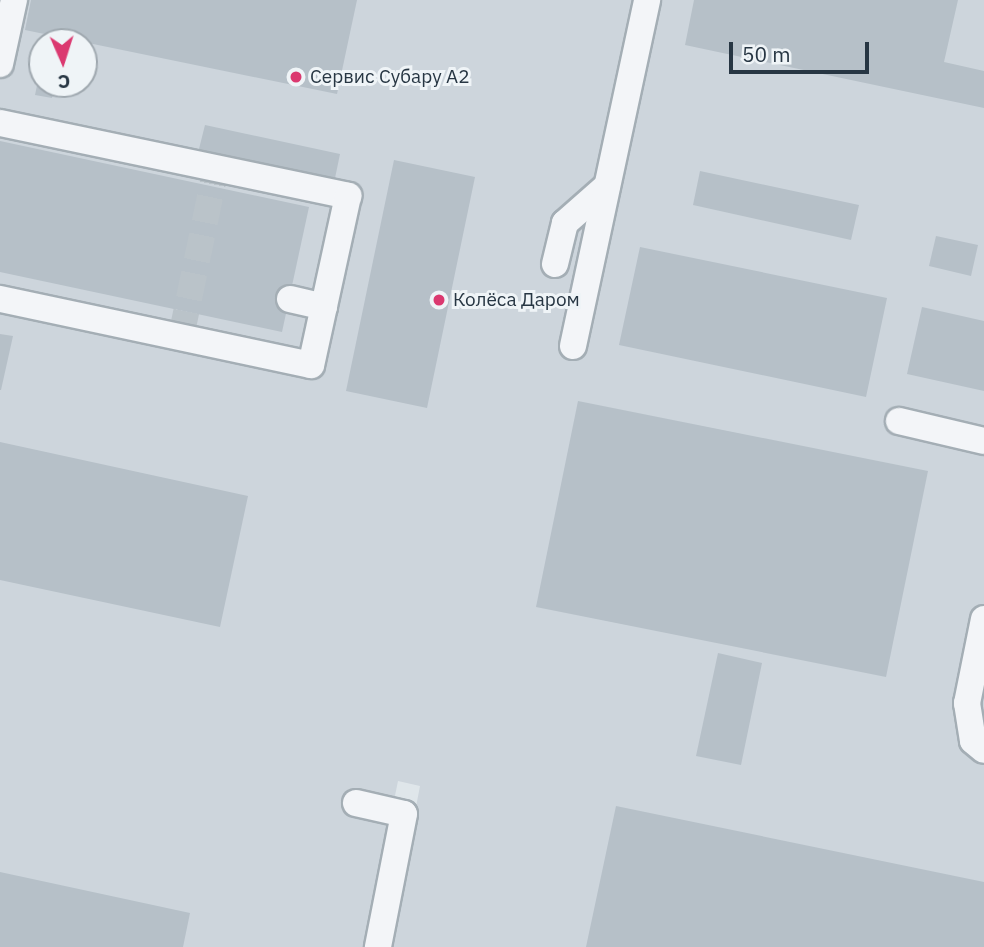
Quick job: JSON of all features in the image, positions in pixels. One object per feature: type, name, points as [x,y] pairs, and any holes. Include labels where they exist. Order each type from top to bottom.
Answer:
[{"type":"street","points":[[0,64],[14,0]]},
{"type":"street","points":[[573,346],[648,0]]},
{"type":"street","points":[[0,123],[348,196],[311,365],[0,299]]},
{"type":"street","points":[[555,264],[565,223],[607,186]]},
{"type":"street","points":[[290,299],[324,307]]},
{"type":"street","points":[[899,421],[984,441]]},
{"type":"street","points":[[984,619],[967,703],[973,741],[984,750]]},
{"type":"street","points":[[356,803],[404,814],[378,947]]},
{"type":"shaded area","points":[[0,0],[984,0],[984,947],[389,947],[420,786],[398,781],[364,947],[0,947]]},
{"type":"building","points":[[31,0],[357,0],[337,94],[98,45],[98,28],[25,30]]},
{"type":"building","points":[[694,0],[958,0],[944,62],[984,71],[984,108],[685,45]]},
{"type":"building","points":[[205,125],[340,154],[334,183],[198,153]]},
{"type":"building","points":[[0,141],[309,207],[282,332],[0,272]]},
{"type":"building","points":[[394,160],[475,177],[427,408],[346,391]]},
{"type":"building","points":[[700,171],[859,205],[851,240],[693,205]]},
{"type":"building","points":[[936,236],[978,245],[971,276],[929,266]]},
{"type":"building","points":[[640,247],[887,298],[866,397],[619,345]]},
{"type":"building","points":[[922,307],[984,321],[984,391],[907,374]]},
{"type":"building","points":[[0,334],[13,336],[1,390],[0,390]]},
{"type":"building","points":[[578,401],[928,471],[886,677],[536,607]]},
{"type":"building","points":[[0,442],[248,496],[220,627],[0,580]]},
{"type":"building","points":[[718,653],[762,663],[741,765],[696,756]]},
{"type":"building","points":[[616,806],[984,882],[984,947],[586,947]]},
{"type":"building","points":[[0,872],[190,913],[183,947],[0,947]]},
{"type":"tunnel","points":[[181,337],[216,168]]},
{"type":"place","name":"Сервис Субару А2","points":[[296,77]]},
{"type":"place","name":"Колёса Даром","points":[[439,300]]}]
